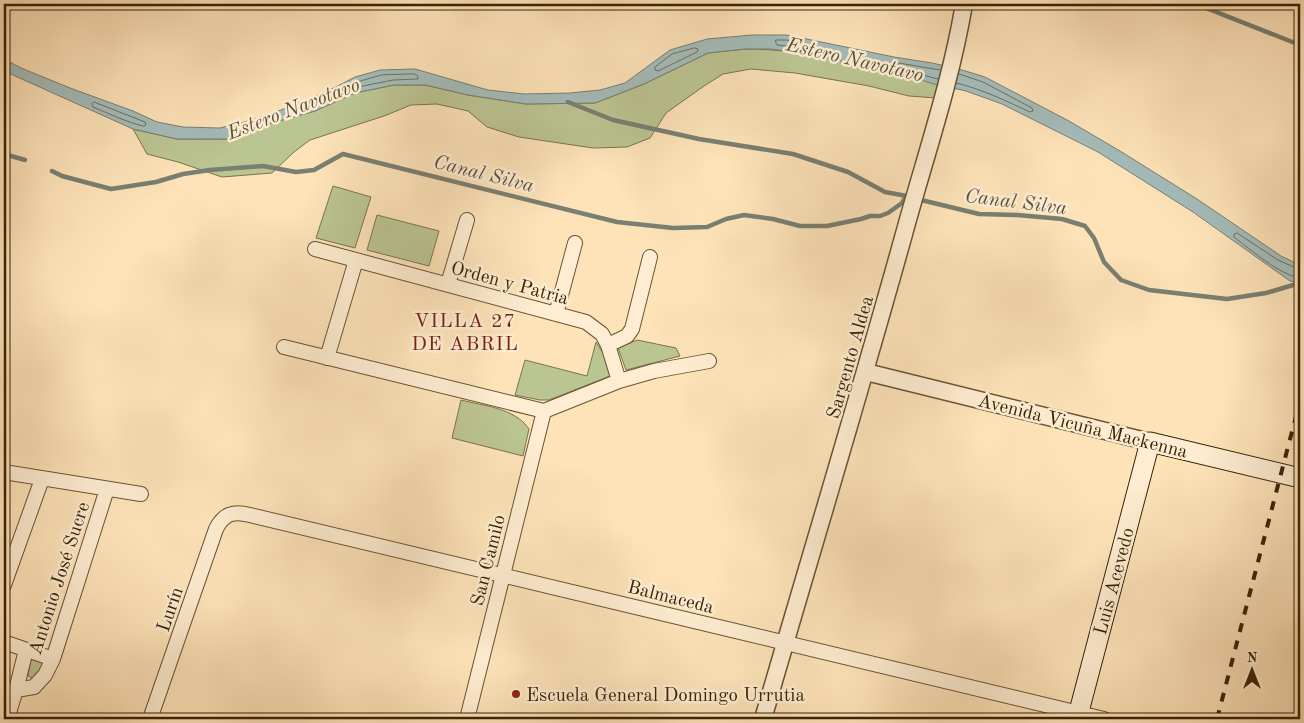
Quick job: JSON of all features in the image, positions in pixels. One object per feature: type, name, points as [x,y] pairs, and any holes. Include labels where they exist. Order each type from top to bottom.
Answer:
[{"type":"main road","name":"Avenida Vicuña Mackenna","points":[[1150,442],[1300,478]]},
{"type":"main road","name":"Luis Acevedo","points":[[1078,716],[1150,442]]},
{"type":"street","name":"Sargento Aldea","points":[[763,719],[866,372],[909,214],[946,93],[964,4]]},
{"type":"street","points":[[448,284],[467,220]]},
{"type":"street","points":[[556,314],[575,243]]},
{"type":"street","name":"Orden y Patria","points":[[315,249],[586,322],[602,334],[608,345],[618,381]]},
{"type":"street","points":[[608,345],[627,336],[632,329],[650,257]]},
{"type":"street","points":[[327,358],[356,260]]},
{"type":"street","points":[[284,346],[544,411],[618,381],[654,371],[710,361]]},
{"type":"street","name":"Avenida Vicuña Mackenna","points":[[866,372],[1150,442]]},
{"type":"street","name":"San Camilo","points":[[467,719],[544,411]]},
{"type":"street","points":[[4,472],[141,494]]},
{"type":"street","points":[[4,585],[42,479]]},
{"type":"street","name":"Antonio José Sucre","points":[[16,690],[34,687],[45,675],[53,659],[107,489]]},
{"type":"street","name":"Balmaceda","points":[[228,514],[245,514],[503,574],[1078,716],[1104,719]]},
{"type":"street","name":"Lurín","points":[[150,719],[216,529],[228,514]]},
{"type":"street","points":[[4,642],[53,659]]},
{"type":"street","points":[[7,719],[26,650]]},
{"type":"green space","points":[[745,49],[795,52],[819,56],[869,66],[942,85],[936,98],[909,96],[869,86],[795,73],[751,69],[723,74],[666,113],[650,138],[627,147],[593,148],[519,137],[487,127],[468,111],[437,104],[411,105],[384,116],[310,140],[272,173],[222,177],[147,154],[133,129],[177,139],[230,139],[268,124],[315,111],[355,93],[394,85],[425,85],[468,95],[526,104],[595,103],[644,84],[708,53]]},
{"type":"green space","points":[[333,186],[371,197],[355,248],[316,238]]},
{"type":"green space","points":[[377,215],[439,231],[429,266],[367,250]]},
{"type":"green space","points":[[637,340],[676,348],[680,356],[626,370],[618,348]]},
{"type":"green space","points":[[596,342],[603,353],[610,376],[549,400],[515,395],[525,360],[587,376]]},
{"type":"green space","points":[[461,400],[507,412],[523,422],[529,429],[523,456],[452,438]]},
{"type":"green space","points":[[31,659],[44,663],[34,679],[28,676]]},
{"type":"water","name":"Estero Navotavo","points":[[752,35],[787,35],[932,63],[985,77],[1069,121],[1120,151],[1197,199],[1281,256],[1300,265],[1300,283],[1290,281],[1193,212],[1098,152],[1002,104],[966,91],[934,84],[895,72],[802,53],[771,49],[745,49],[708,53],[644,84],[595,103],[526,104],[468,95],[425,85],[394,85],[355,93],[315,111],[268,124],[230,139],[177,139],[133,129],[4,71],[4,59],[21,68],[157,122],[183,127],[220,128],[281,110],[328,91],[355,77],[380,70],[415,69],[488,90],[524,94],[570,93],[600,90],[625,83],[670,50],[707,39]]},
{"type":"waterway","points":[[1196,4],[1300,45]]},
{"type":"waterway","name":"Canal Silva","points":[[568,102],[613,120],[699,139],[793,154],[848,172],[885,192],[907,196]]},
{"type":"waterway","name":"Canal Silva","points":[[4,154],[25,160]]},
{"type":"waterway","name":"Canal Silva","points":[[52,171],[62,176],[111,189],[156,182],[183,174],[210,170],[263,166],[296,172],[314,170],[343,154],[617,222],[673,228],[707,227],[726,219],[744,215],[773,219],[800,226],[827,226],[888,213],[902,203],[906,196]]},
{"type":"waterway","name":"Canal Silva","points":[[917,199],[979,214],[1062,219],[1085,226],[1094,238],[1104,262],[1121,280],[1149,290],[1227,299],[1266,293],[1300,283]]},
{"type":"railway","points":[[1217,719],[1300,401]]},
{"type":"place","name":"Escuela General Domingo Urrutia","points":[[516,694]]},
{"type":"district","name":"VILLA 27 DE ABRIL","points":[[465,332]]}]
